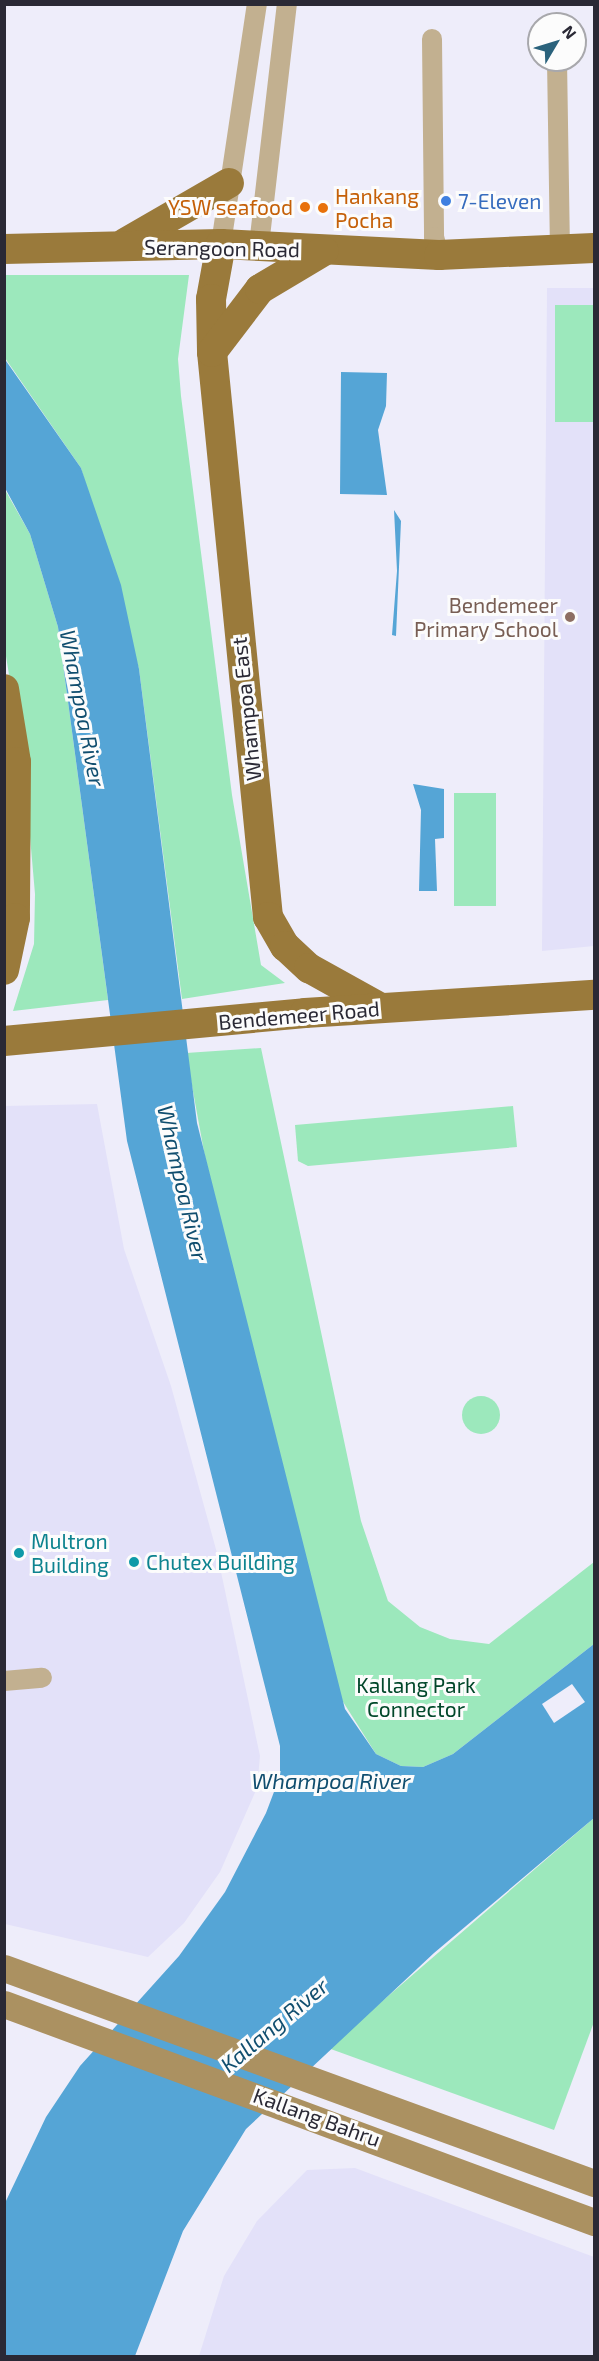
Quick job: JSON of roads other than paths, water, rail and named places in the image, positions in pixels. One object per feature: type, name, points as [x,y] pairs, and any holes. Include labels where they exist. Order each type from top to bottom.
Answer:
[{"type":"main road","points":[[120,246],[229,183]]},
{"type":"main road","name":"Serangoon Road","points":[[4,249],[221,244],[439,255],[594,248]]},
{"type":"main road","name":"Whampoa East","points":[[221,244],[211,299],[212,352],[268,917],[285,946],[309,968],[381,1008]]},
{"type":"main road","points":[[212,352],[260,289],[327,250]]},
{"type":"main road","points":[[4,689],[16,762],[15,918],[4,970]]},
{"type":"main road","name":"Bendemeer Road","points":[[4,1041],[381,1008],[594,995]]},
{"type":"main road","name":"Kallang Bahru","points":[[4,1968],[594,2183]]},
{"type":"main road","name":"Kallang Bahru","points":[[4,2004],[342,2125],[594,2222]]},
{"type":"street","points":[[221,244],[257,4]]},
{"type":"street","points":[[259,245],[287,4]]},
{"type":"street","points":[[432,39],[434,237],[439,255]]},
{"type":"street","points":[[557,72],[560,249]]},
{"type":"street","points":[[4,1681],[42,1678]]},
{"type":"water","points":[[4,358],[81,468],[121,585],[139,669],[197,1123],[345,1709],[376,1754],[401,1766],[423,1767],[453,1754],[594,1644],[594,1818],[434,1953],[246,2129],[183,2231],[135,2356],[5,2356],[5,2203],[46,2117],[80,2066],[179,1956],[225,1892],[266,1813],[280,1776],[280,1746],[127,1141],[58,627],[30,534],[5,488]]},
{"type":"water","points":[[341,372],[387,373],[386,406],[378,430],[387,495],[340,494]]},
{"type":"water","points":[[394,510],[401,521],[396,636],[392,635],[397,571]]},
{"type":"water","points":[[413,784],[444,789],[444,838],[435,839],[437,891],[419,891],[421,810]]},
{"type":"place","name":"7-Eleven","points":[[446,201]]},
{"type":"place","name":"YSW seafood","points":[[305,207]]},
{"type":"place","name":"Hankang Pocha","points":[[323,208]]},
{"type":"place","name":"Bendemeer Primary School","points":[[570,617]]},
{"type":"place","name":"Multron Building","points":[[19,1553]]},
{"type":"place","name":"Chutex Building","points":[[134,1562]]},
{"type":"water label","name":"Whampoa River","points":[[83,708]]},
{"type":"water label","name":"Whampoa River","points":[[183,1183]]},
{"type":"water label","name":"Whampoa River","points":[[331,1781]]},
{"type":"water label","name":"Kallang River","points":[[274,2025]]},
{"type":"park label","name":"Kallang Park Connector","points":[[416,1697]]}]
